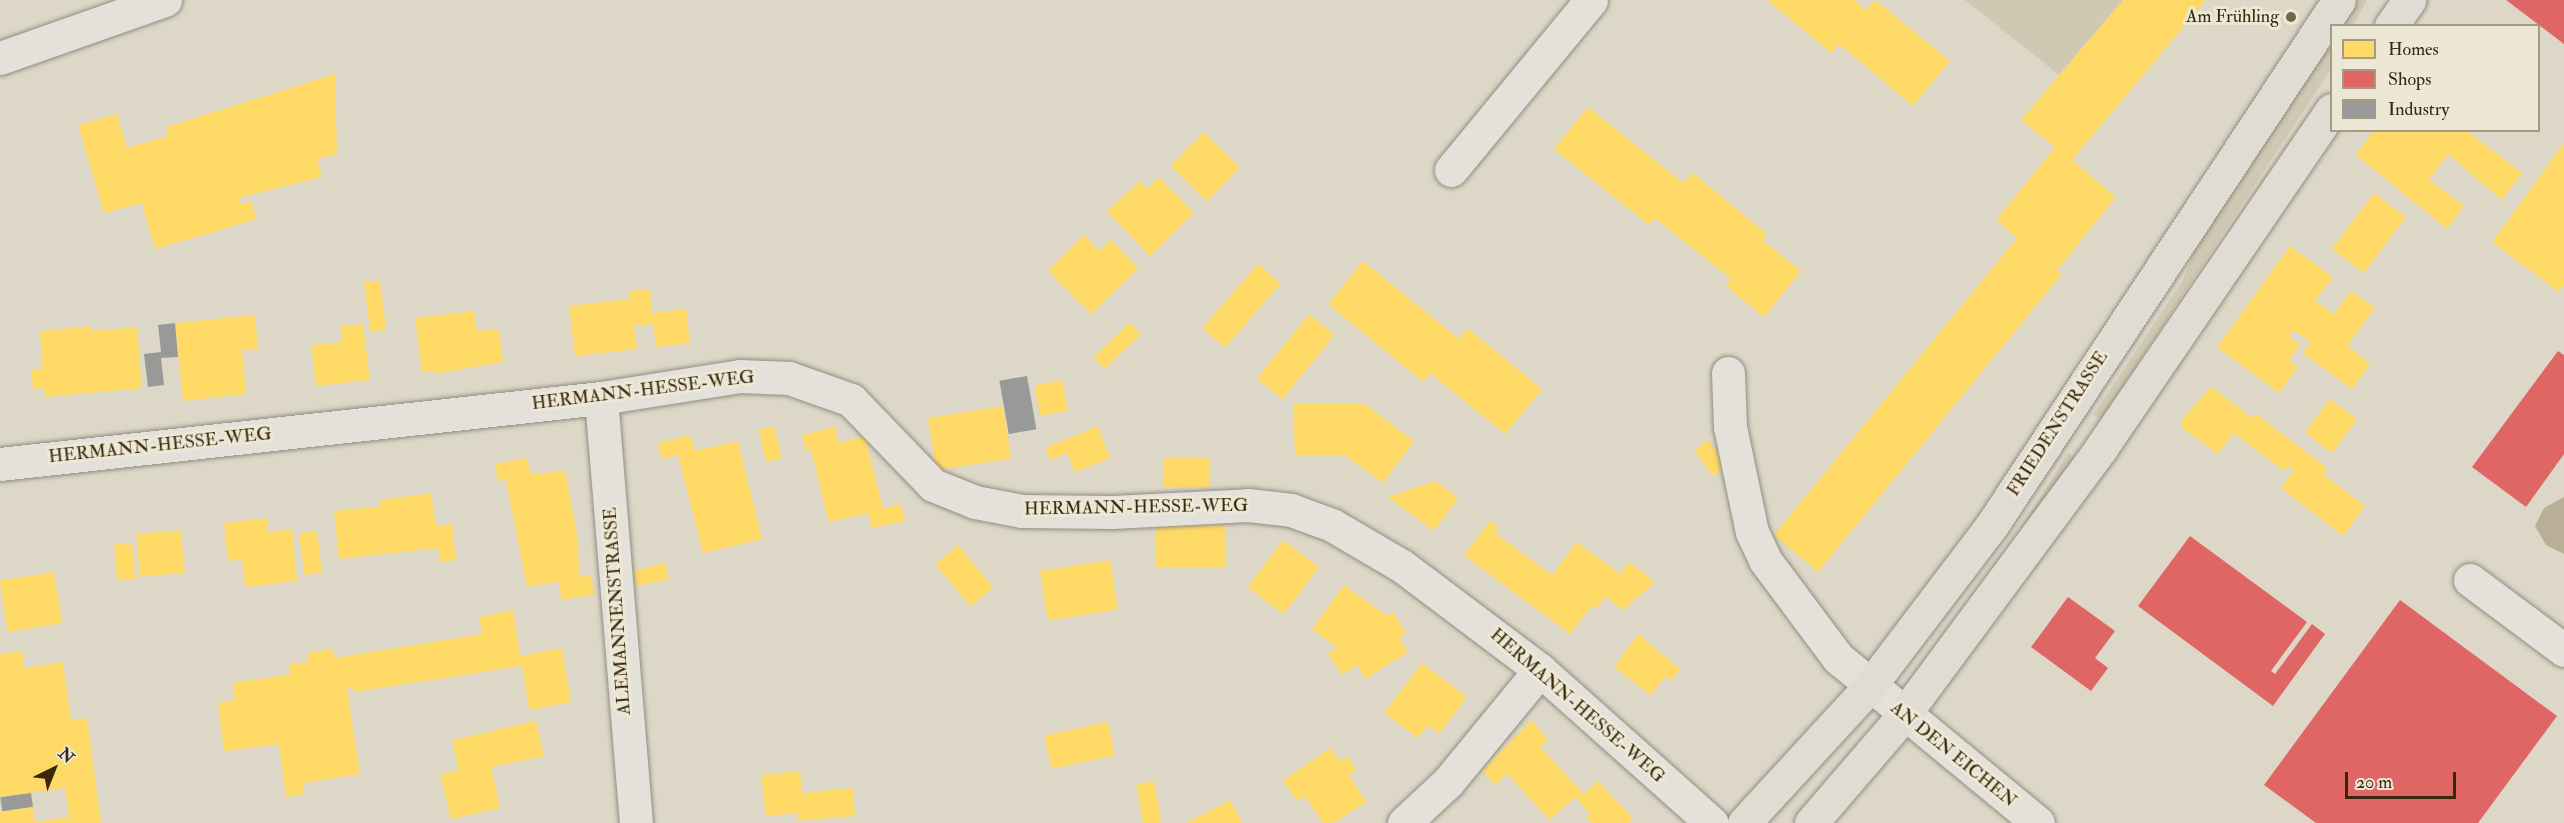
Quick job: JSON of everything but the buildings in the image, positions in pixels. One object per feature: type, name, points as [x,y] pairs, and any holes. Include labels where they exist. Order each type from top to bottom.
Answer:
[{"type":"main road","name":"FRIEDENSTRASSE","points":[[1744,823],[1869,687],[1992,525],[2339,0]]},
{"type":"main road","points":[[2392,24],[2409,0]]},
{"type":"main road","points":[[1811,823],[1903,716],[2101,448],[2330,111]]},
{"type":"street","points":[[0,57],[165,0]]},
{"type":"street","points":[[1451,170],[1592,0]]},
{"type":"street","name":"AN DEN EICHEN","points":[[1728,373],[1730,427],[1757,546],[1832,651],[1903,716],[2038,823]]},
{"type":"street","name":"HERMANN-HESSE-WEG","points":[[0,464],[601,398],[740,376],[789,378],[851,400],[933,485],[992,506],[1022,511],[1112,512],[1248,505],[1303,514],[1340,530],[1402,566],[1540,670],[1712,823]]},
{"type":"street","name":"ALEMANNENSTRASSE","points":[[601,398],[636,823]]},
{"type":"street","points":[[2470,580],[2564,650]]},
{"type":"street","points":[[1404,823],[1448,782],[1540,670]]},
{"type":"shaded area","points":[[1965,0],[2123,0],[2059,75]]},
{"type":"shaded area","points":[[2356,0],[2367,0],[2355,24],[2339,24]]},
{"type":"shaded area","points":[[2330,36],[2330,71],[2101,419],[2093,415],[2182,282],[2203,227]]},
{"type":"shaded area","points":[[2068,453],[2076,458],[1956,649],[1948,645]]},
{"type":"shaded area","points":[[2564,497],[2564,554],[2546,545],[2535,526],[2544,508]]},
{"type":"place","name":"Am Frühling","points":[[2291,17]]}]
